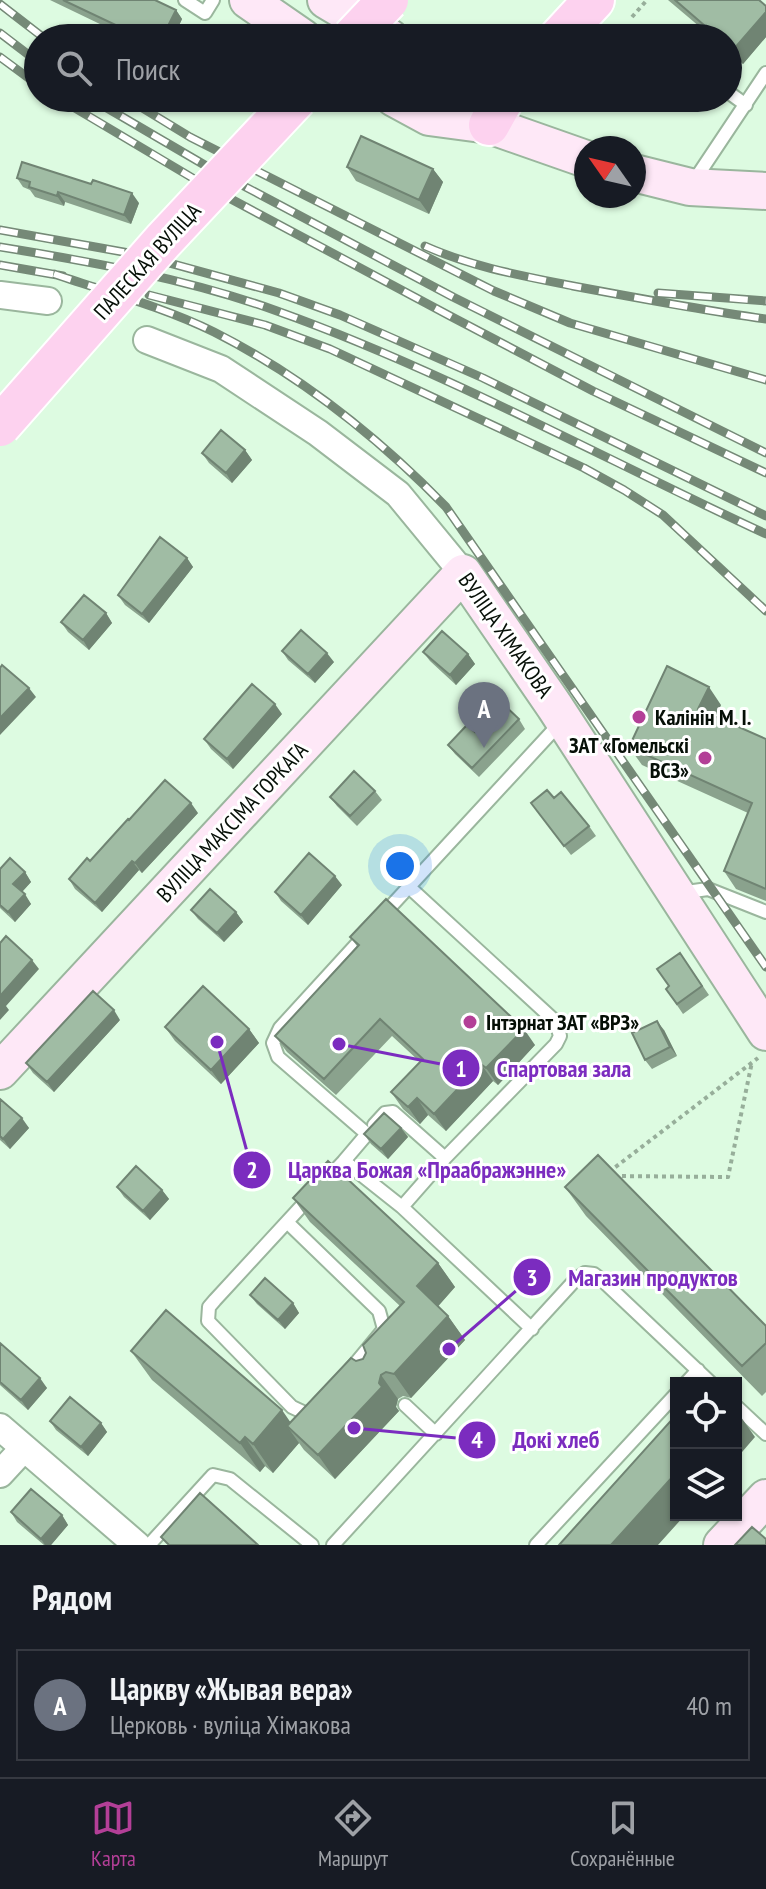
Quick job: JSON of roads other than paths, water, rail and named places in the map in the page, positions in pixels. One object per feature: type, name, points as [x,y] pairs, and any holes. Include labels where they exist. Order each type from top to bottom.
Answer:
[{"type":"main road","points":[[365,24],[388,0]]},
{"type":"main road","points":[[572,24],[594,0]]},
{"type":"main road","name":"ПАЛЕСКАЯ ВУЛІЦА","points":[[0,426],[163,241],[284,112]]},
{"type":"street","points":[[248,0],[283,24]]},
{"type":"street","points":[[326,0],[366,24]]},
{"type":"street","points":[[420,112],[429,117],[458,112]]},
{"type":"street","points":[[496,112],[574,153]]},
{"type":"street","points":[[646,176],[690,187],[766,191]]},
{"type":"street","points":[[0,295],[48,301]]},
{"type":"street","name":"ВУЛІЦА ХІМАКОВА","points":[[147,340],[221,369],[318,433],[398,494],[463,573],[676,893],[759,1047]]},
{"type":"street","name":"ВУЛІЦА МАКСІМА ГОРКАГА","points":[[0,1071],[463,573]]},
{"type":"street","points":[[0,1427],[137,1545]]},
{"type":"street","points":[[0,1474],[24,1448]]},
{"type":"street","points":[[722,1545],[766,1498]]},
{"type":"lane","points":[[185,0],[205,13],[213,0]]},
{"type":"lane","points":[[742,111],[766,73]]},
{"type":"lane","points":[[742,102],[746,105]]},
{"type":"lane","points":[[690,187],[741,112]]},
{"type":"lane","points":[[367,1134],[278,1057],[273,1043],[280,1028],[563,720]]},
{"type":"lane","points":[[402,1207],[556,1044],[560,1036],[556,1022],[409,887]]},
{"type":"lane","points":[[676,893],[708,889],[766,912]]},
{"type":"lane","points":[[324,1400],[307,1414],[292,1407],[208,1321],[209,1307],[385,1113],[393,1112],[445,1158]]},
{"type":"lane","points":[[344,1161],[402,1207],[532,1329]]},
{"type":"lane","points":[[287,1222],[379,1311],[384,1329],[362,1365],[341,1381]]},
{"type":"lane","points":[[333,1545],[576,1279],[585,1273],[594,1274],[705,1377]]},
{"type":"lane","points":[[692,1377],[698,1370]]},
{"type":"lane","points":[[536,1545],[670,1400]]},
{"type":"lane","points":[[405,1405],[436,1434]]},
{"type":"lane","points":[[742,1412],[766,1434]]},
{"type":"lane","points":[[149,1545],[213,1475],[219,1475],[230,1479],[312,1545]]},
{"type":"railway","points":[[0,4],[26,24]]},
{"type":"railway","points":[[0,33],[24,51]]},
{"type":"railway","points":[[0,57],[24,75]]},
{"type":"railway","points":[[82,112],[201,183],[452,317],[593,391],[766,473]]},
{"type":"railway","points":[[114,112],[208,167],[453,297],[766,453]]},
{"type":"railway","points":[[149,112],[190,137],[494,291],[570,323],[766,380]]},
{"type":"railway","points":[[0,230],[140,255],[279,293],[340,315],[483,378],[766,516]]},
{"type":"railway","points":[[425,246],[461,260],[517,274],[766,319]]},
{"type":"railway","points":[[0,247],[175,281],[277,311],[463,388],[766,534]]},
{"type":"railway","points":[[0,265],[63,276]]},
{"type":"railway","points":[[54,274],[175,315],[246,349],[338,410],[420,481],[446,507],[766,967]]},
{"type":"railway","points":[[658,293],[766,301]]},
{"type":"railway","points":[[149,295],[265,325],[330,349],[584,468],[663,515],[766,611]]},
{"type":"place","name":"Калінін М. І.","points":[[639,717]]},
{"type":"place","name":"Царкву «Жывая вера»","points":[[484,748]]},
{"type":"place","name":"ЗАТ «Гомельскі ВСЗ»","points":[[705,758]]},
{"type":"place","name":"Інтэрнат ЗАТ «ВРЗ»","points":[[470,1022]]},
{"type":"place","name":"Царква Божая «Праабражэнне»","points":[[217,1042]]},
{"type":"place","name":"Спартовая зала","points":[[339,1044]]},
{"type":"place","name":"Магазин продуктов","points":[[449,1349]]},
{"type":"place","name":"Докі хлеб","points":[[354,1428]]}]
